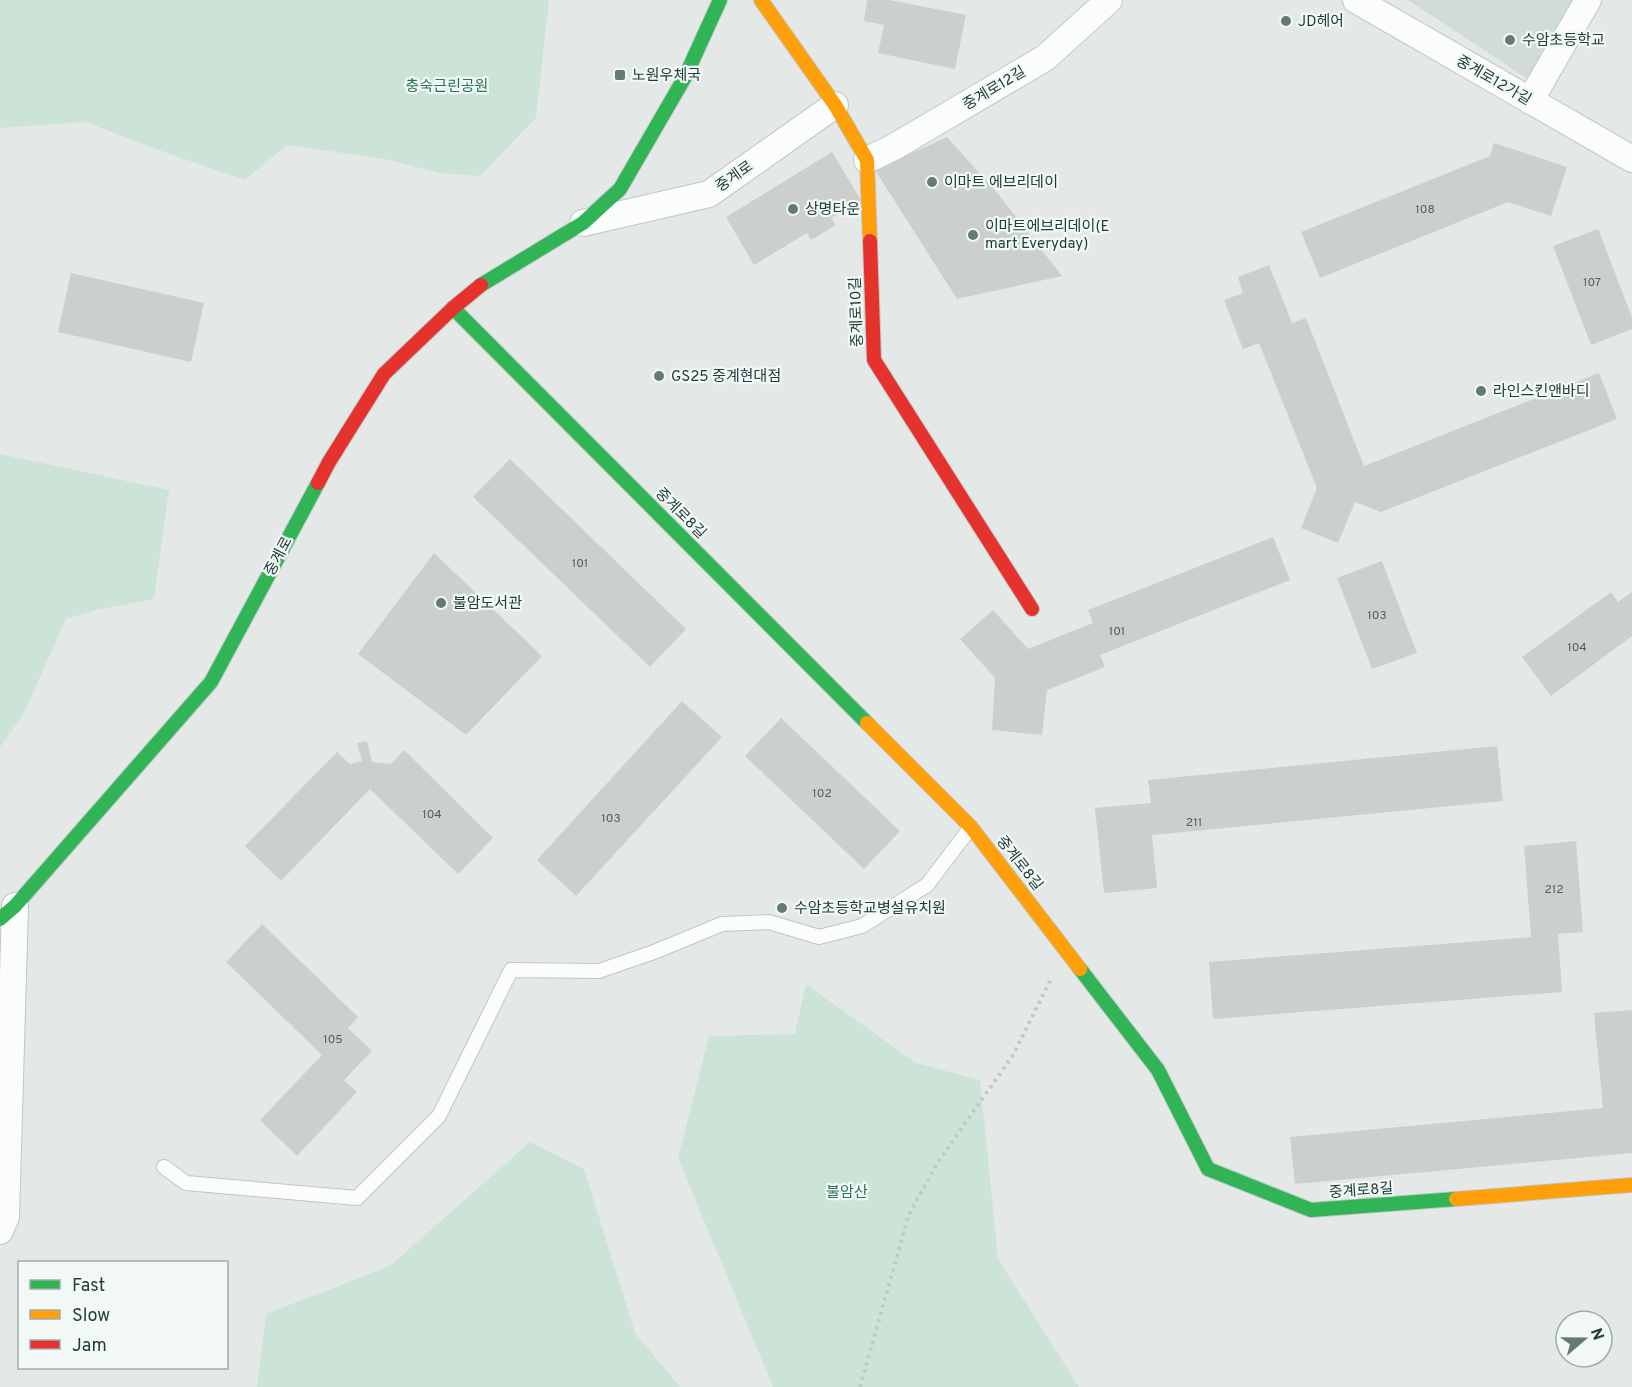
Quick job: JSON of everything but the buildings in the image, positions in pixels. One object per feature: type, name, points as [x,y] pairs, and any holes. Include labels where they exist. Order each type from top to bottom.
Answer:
[{"type":"street","name":"중계로","points":[[8,913],[211,682],[329,462],[384,374],[453,308],[483,284],[583,223],[620,189],[685,77],[720,0]]},
{"type":"street","name":"중계로10길","points":[[761,0],[835,105],[867,160],[874,360],[1032,609]]},
{"type":"street","name":"중계로12길","points":[[867,160],[894,147],[1045,58],[1109,0]]},
{"type":"street","name":"중계로12가길","points":[[1356,0],[1632,159]]},
{"type":"street","points":[[1530,101],[1588,0]]},
{"type":"street","name":"중계로","points":[[583,223],[709,194],[835,105]]},
{"type":"street","name":"중계로8길","points":[[453,308],[971,827],[1158,1070],[1208,1169],[1311,1210],[1632,1185]]},
{"type":"street","points":[[0,1231],[6,1217],[8,913]]},
{"type":"lane","points":[[164,1167],[186,1183],[357,1197],[439,1116],[511,970],[599,971],[654,952],[722,924],[769,922],[819,938],[862,926],[927,885],[971,827]]},
{"type":"path","points":[[860,1387],[909,1214],[938,1162],[1013,1055],[1065,949]]},
{"type":"shaded area","name":"수암초등학교","points":[[1408,0],[1575,0],[1528,79]]},
{"type":"green space","name":"충숙근린공원","points":[[0,0],[549,0],[536,118],[480,176],[439,173],[385,159],[287,145],[245,180],[85,122],[0,128]]},
{"type":"green space","points":[[0,454],[169,490],[154,599],[96,610],[66,619],[23,715],[0,747]]},
{"type":"green space","name":"불암산","points":[[806,984],[916,1063],[980,1080],[998,1259],[1079,1387],[773,1387],[678,1158],[709,1036],[795,1034]]},
{"type":"green space","points":[[530,1142],[584,1169],[635,1333],[680,1387],[257,1387],[266,1314],[390,1266]]},
{"type":"traffic: fast","points":[[481,285],[583,223],[620,189],[685,77],[720,0]]},
{"type":"traffic: fast","points":[[453,308],[867,723]]},
{"type":"traffic: fast","points":[[0,919],[15,906],[211,682],[318,483]]},
{"type":"traffic: fast","points":[[1080,969],[1158,1070],[1208,1169],[1311,1210],[1456,1199]]},
{"type":"traffic: slow","points":[[761,0],[835,105],[867,160],[870,241]]},
{"type":"traffic: slow","points":[[867,723],[971,827],[1080,969]]},
{"type":"traffic: slow","points":[[1456,1199],[1632,1185]]},
{"type":"traffic: jam","points":[[870,241],[874,360],[1032,609]]},
{"type":"traffic: jam","points":[[318,483],[384,374],[453,308],[481,285]]},
{"type":"place","name":"JD헤어","points":[[1286,21]]},
{"type":"place","name":"수암초등학교","points":[[1510,40]]},
{"type":"place","name":"노원우체국","points":[[620,75]]},
{"type":"place","name":"이마트 에브리데이","points":[[932,182]]},
{"type":"place","name":"상명타운","points":[[793,209]]},
{"type":"place","name":"이마트에브리데이(E mart Everyday)","points":[[973,235]]},
{"type":"place","name":"GS25 중계현대점","points":[[659,376]]},
{"type":"place","name":"라인스킨앤바디","points":[[1481,391]]},
{"type":"place","name":"불암도서관","points":[[441,603]]},
{"type":"place","name":"수암초등학교병설유치원","points":[[782,908]]}]
